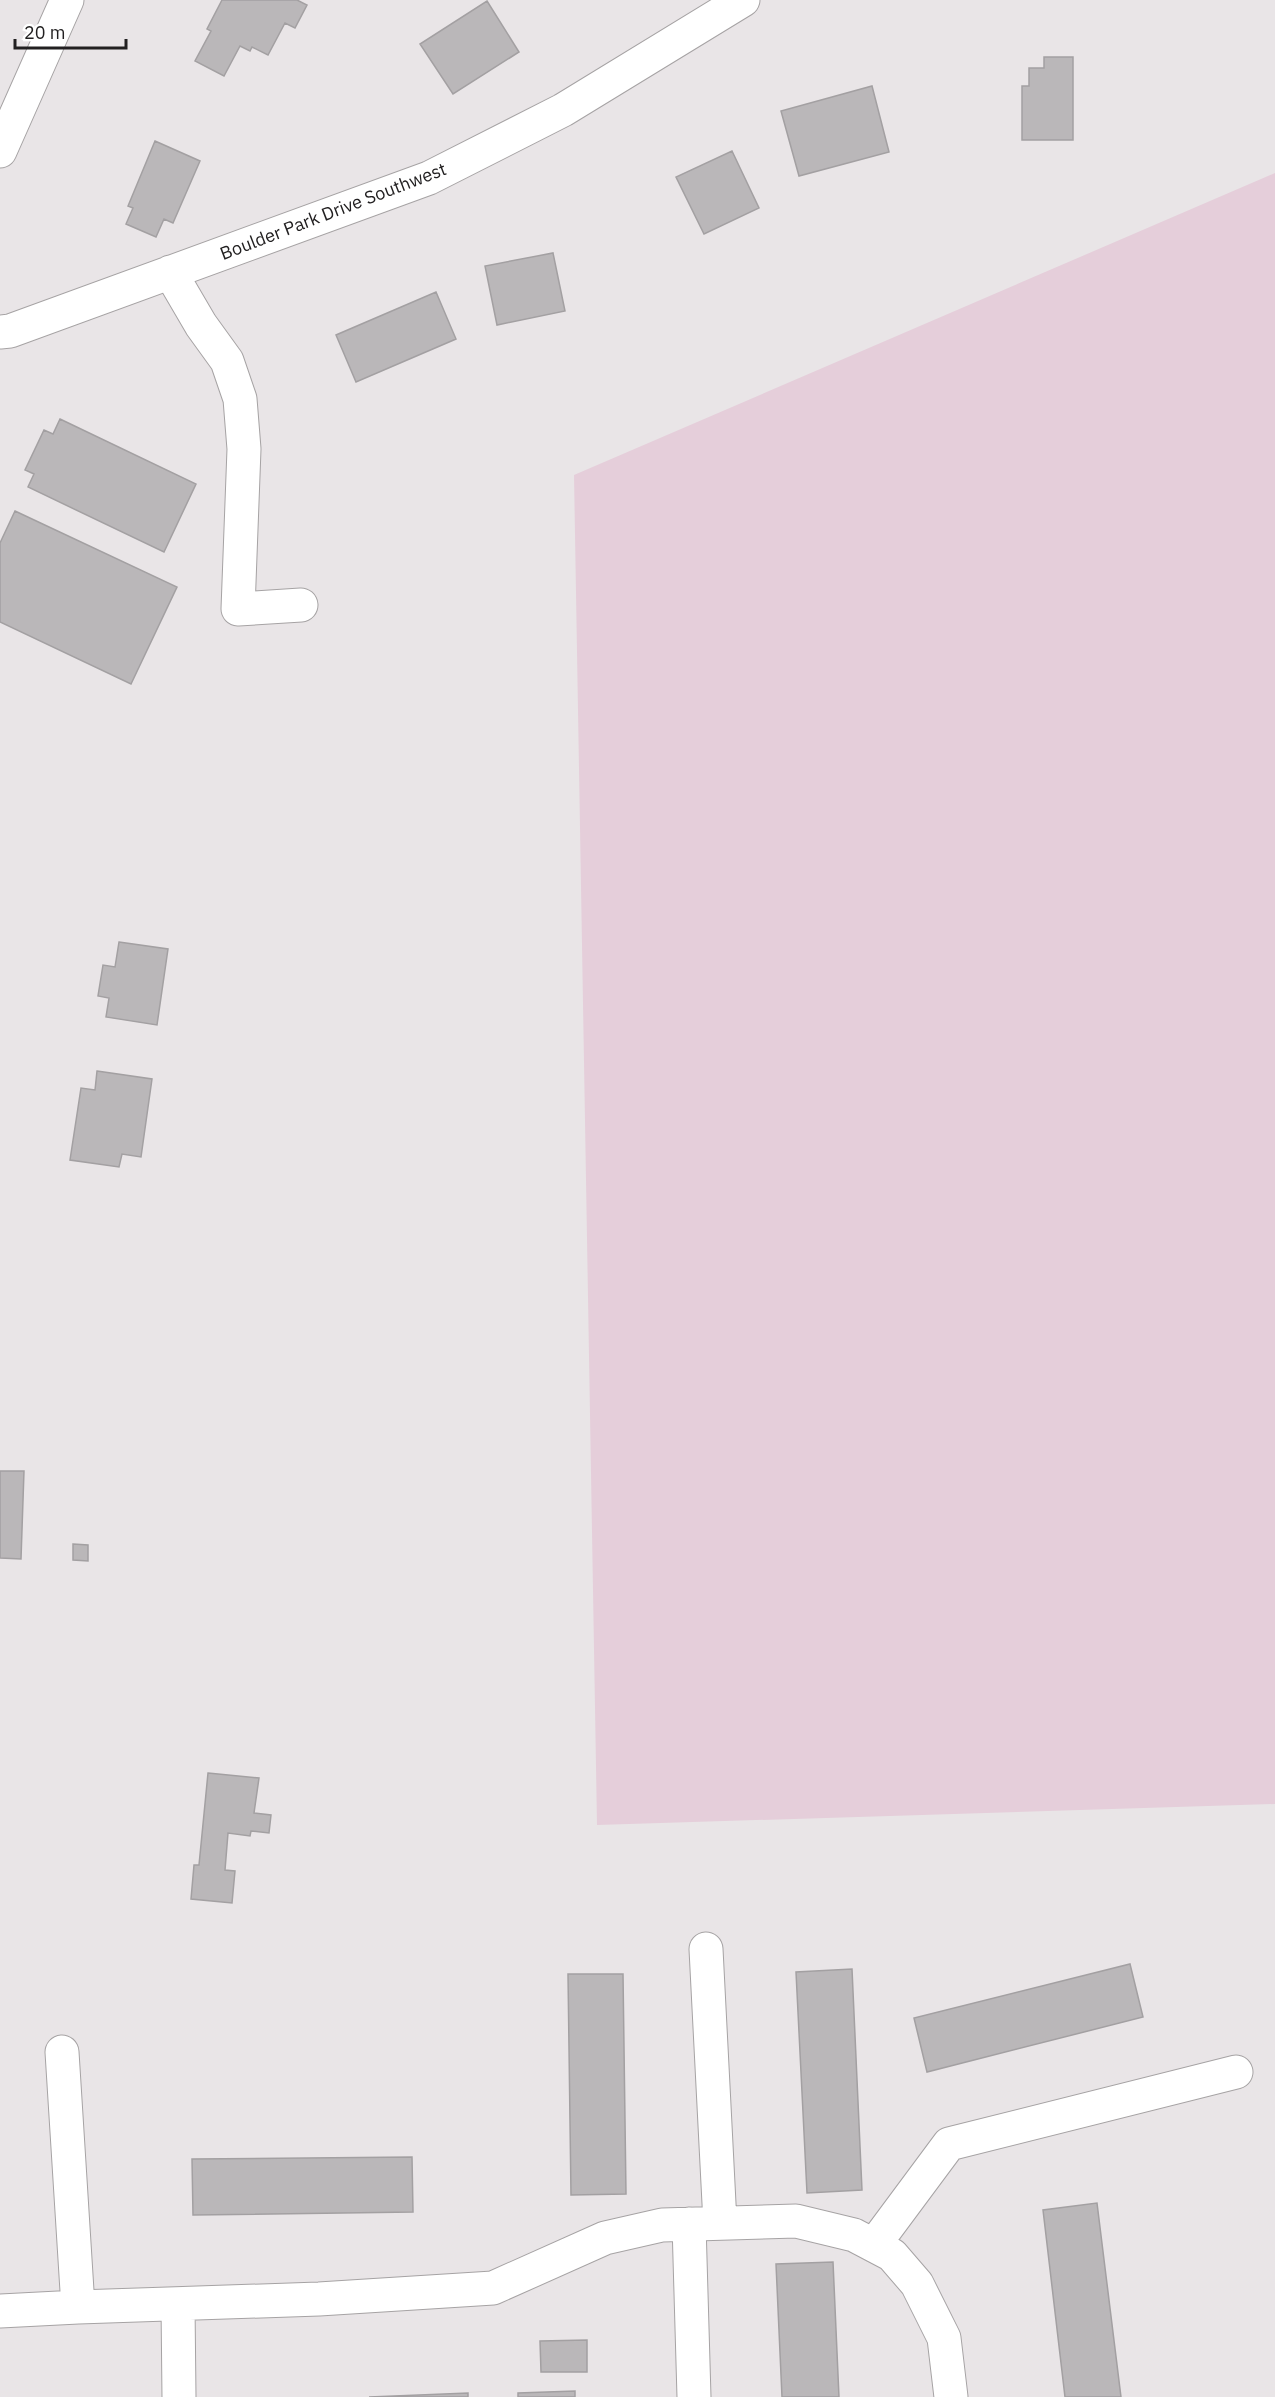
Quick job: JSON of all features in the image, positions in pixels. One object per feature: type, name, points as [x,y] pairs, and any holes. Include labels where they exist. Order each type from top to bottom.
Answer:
[{"type":"street","points":[[0,151],[67,0]]},
{"type":"street","name":"Boulder Park Drive Southwest","points":[[0,332],[10,331],[429,178],[562,110],[743,0]]},
{"type":"street","points":[[170,272],[201,325],[227,362],[240,399],[244,449],[238,609],[301,606]]},
{"type":"street","points":[[694,2397],[704,2224],[706,1949]]},
{"type":"street","points":[[63,2052],[78,2307]]},
{"type":"street","points":[[874,2245],[949,2144],[1236,2072]]},
{"type":"street","points":[[0,2312],[78,2307],[319,2299],[493,2288],[605,2238],[662,2226],[796,2221],[854,2235],[892,2255],[917,2284],[945,2338],[951,2397]]},
{"type":"street","points":[[178,2304],[179,2397]]},
{"type":"shaded area","points":[[1275,173],[1275,1804],[597,1825],[574,475]]},
{"type":"building","points":[[222,0],[297,0],[307,5],[295,28],[285,23],[268,55],[252,47],[250,51],[240,46],[224,76],[195,61],[211,31],[207,29]]},
{"type":"building","points":[[487,1],[519,52],[453,94],[420,44]]},
{"type":"building","points":[[1044,57],[1073,57],[1073,140],[1022,140],[1022,86],[1029,86],[1029,68],[1044,68]]},
{"type":"building","points":[[872,86],[889,152],[799,176],[781,111]]},
{"type":"building","points":[[155,141],[200,161],[173,223],[164,219],[156,237],[126,224],[133,208],[128,206]]},
{"type":"building","points":[[732,151],[759,208],[704,234],[676,177]]},
{"type":"building","points":[[553,253],[565,311],[497,325],[485,266]]},
{"type":"building","points":[[436,292],[456,339],[356,382],[336,335]]},
{"type":"building","points":[[60,419],[196,484],[164,552],[28,487],[34,474],[25,470],[44,430],[53,434]]},
{"type":"building","points":[[15,511],[177,587],[131,684],[0,622],[0,543]]},
{"type":"building","points":[[119,942],[168,949],[157,1025],[106,1017],[109,998],[98,996],[103,965],[115,967]]},
{"type":"building","points":[[97,1071],[152,1079],[141,1157],[122,1154],[119,1167],[70,1160],[81,1088],[95,1090]]},
{"type":"building","points":[[0,1471],[24,1471],[21,1559],[0,1558]]},
{"type":"building","points":[[73,1544],[88,1545],[88,1561],[73,1560]]},
{"type":"building","points":[[208,1773],[259,1778],[254,1813],[271,1815],[269,1833],[251,1831],[250,1836],[228,1833],[225,1870],[235,1871],[232,1903],[191,1899],[194,1865],[199,1865]]},
{"type":"building","points":[[1130,1964],[1143,2017],[927,2072],[914,2018]]},
{"type":"building","points":[[852,1969],[862,2190],[807,2193],[796,1972]]},
{"type":"building","points":[[568,1974],[623,1974],[626,2194],[571,2195]]},
{"type":"building","points":[[412,2157],[413,2212],[193,2215],[192,2159]]},
{"type":"building","points":[[1097,2203],[1121,2397],[1065,2397],[1043,2210]]},
{"type":"building","points":[[833,2262],[839,2397],[782,2397],[776,2264]]},
{"type":"building","points":[[587,2340],[587,2372],[541,2372],[540,2341]]},
{"type":"building","points":[[575,2391],[575,2397],[518,2397],[518,2393]]},
{"type":"building","points":[[468,2393],[468,2397],[369,2397]]}]
